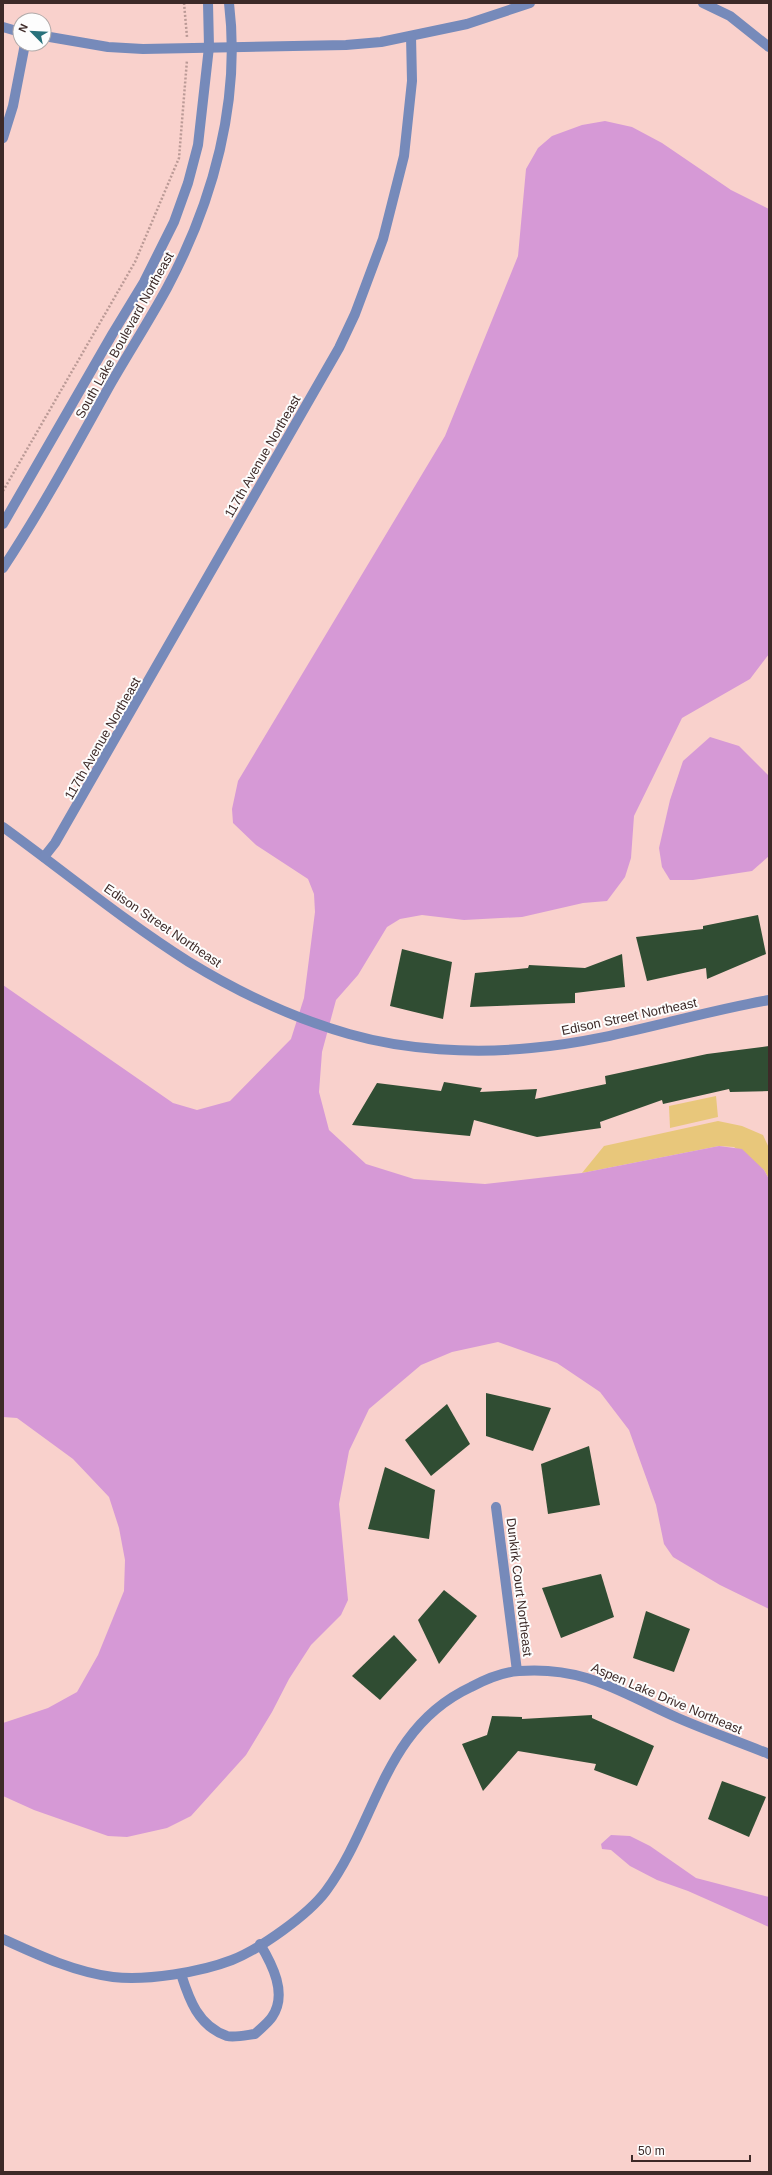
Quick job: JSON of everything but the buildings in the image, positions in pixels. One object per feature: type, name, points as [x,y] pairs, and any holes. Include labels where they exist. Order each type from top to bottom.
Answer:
[{"type":"street","name":"South Lake Boulevard Northeast","points":[[3,524],[144,282],[174,222],[188,183],[198,144],[209,47],[208,3]]},
{"type":"street","name":"South Lake Boulevard Northeast","points":[[3,568],[31,525],[167,289],[190,241],[211,184],[230,93],[231,46],[229,3]]},
{"type":"street","points":[[52,37],[108,47],[316,47],[381,42],[411,36],[466,24],[530,3]]},
{"type":"street","points":[[703,3],[730,16],[769,47]]},
{"type":"street","name":"117th Avenue Northeast","points":[[44,857],[55,843],[142,694],[342,342],[383,239],[404,156],[412,81],[411,36]]},
{"type":"street","points":[[3,138],[13,106],[24,52]]},
{"type":"street","name":"Edison Street Northeast","points":[[3,827],[118,912],[190,962],[245,993],[275,1007],[349,1034],[436,1049],[491,1051],[532,1048],[624,1033],[665,1022],[769,1000]]},
{"type":"street","name":"Dunkirk Court Northeast","points":[[496,1507],[517,1671]]},
{"type":"street","name":"Aspen Lake Drive Northeast","points":[[3,1939],[40,1956],[88,1972],[115,1977],[181,1974],[232,1960],[256,1948],[302,1914],[324,1893],[355,1844],[392,1765],[406,1740],[422,1721],[442,1704],[463,1690],[487,1679],[517,1671],[572,1673],[594,1679],[678,1718],[769,1754]]},
{"type":"street","points":[[181,1974],[191,2004],[201,2019],[228,2036],[255,2034],[273,2016],[277,2003],[278,1986],[274,1970],[260,1944]]},
{"type":"path","points":[[3,491],[135,262],[179,158],[188,65],[184,3]]},
{"type":"shaded area","points":[[605,121],[632,127],[662,143],[731,190],[769,209],[769,654],[750,679],[682,718],[634,816],[631,858],[625,877],[607,901],[583,903],[522,917],[464,920],[422,915],[400,919],[387,927],[358,975],[336,1000],[322,1052],[319,1092],[329,1130],[366,1164],[414,1179],[485,1184],[582,1173],[719,1146],[742,1149],[764,1170],[769,1179],[769,1609],[720,1585],[673,1557],[664,1544],[656,1505],[629,1430],[600,1392],[557,1363],[498,1342],[452,1352],[421,1365],[369,1409],[349,1451],[339,1504],[348,1600],[341,1615],[311,1645],[289,1679],[272,1712],[246,1755],[191,1816],[167,1828],[127,1837],[108,1836],[34,1810],[3,1796],[3,1723],[48,1708],[77,1692],[98,1655],[124,1591],[125,1560],[119,1528],[109,1497],[73,1459],[17,1418],[3,1417],[3,985],[173,1103],[197,1110],[230,1101],[291,1039],[304,998],[315,912],[314,894],[308,879],[256,845],[233,823],[232,809],[238,781],[445,436],[518,256],[526,169],[538,148],[552,136],[582,125]]},
{"type":"shaded area","points":[[710,737],[739,746],[769,776],[769,856],[752,871],[693,880],[670,880],[662,867],[659,848],[670,800],[683,761]]},
{"type":"shaded area","points":[[716,1096],[718,1117],[670,1128],[669,1106]]},
{"type":"shaded area","points":[[718,1121],[742,1126],[763,1135],[769,1148],[769,1179],[764,1170],[734,1147],[719,1146],[582,1173],[604,1146]]},
{"type":"shaded area","points":[[611,1835],[630,1836],[650,1846],[696,1878],[769,1897],[769,1927],[688,1891],[657,1880],[630,1866],[611,1850],[602,1849],[601,1844]]}]
